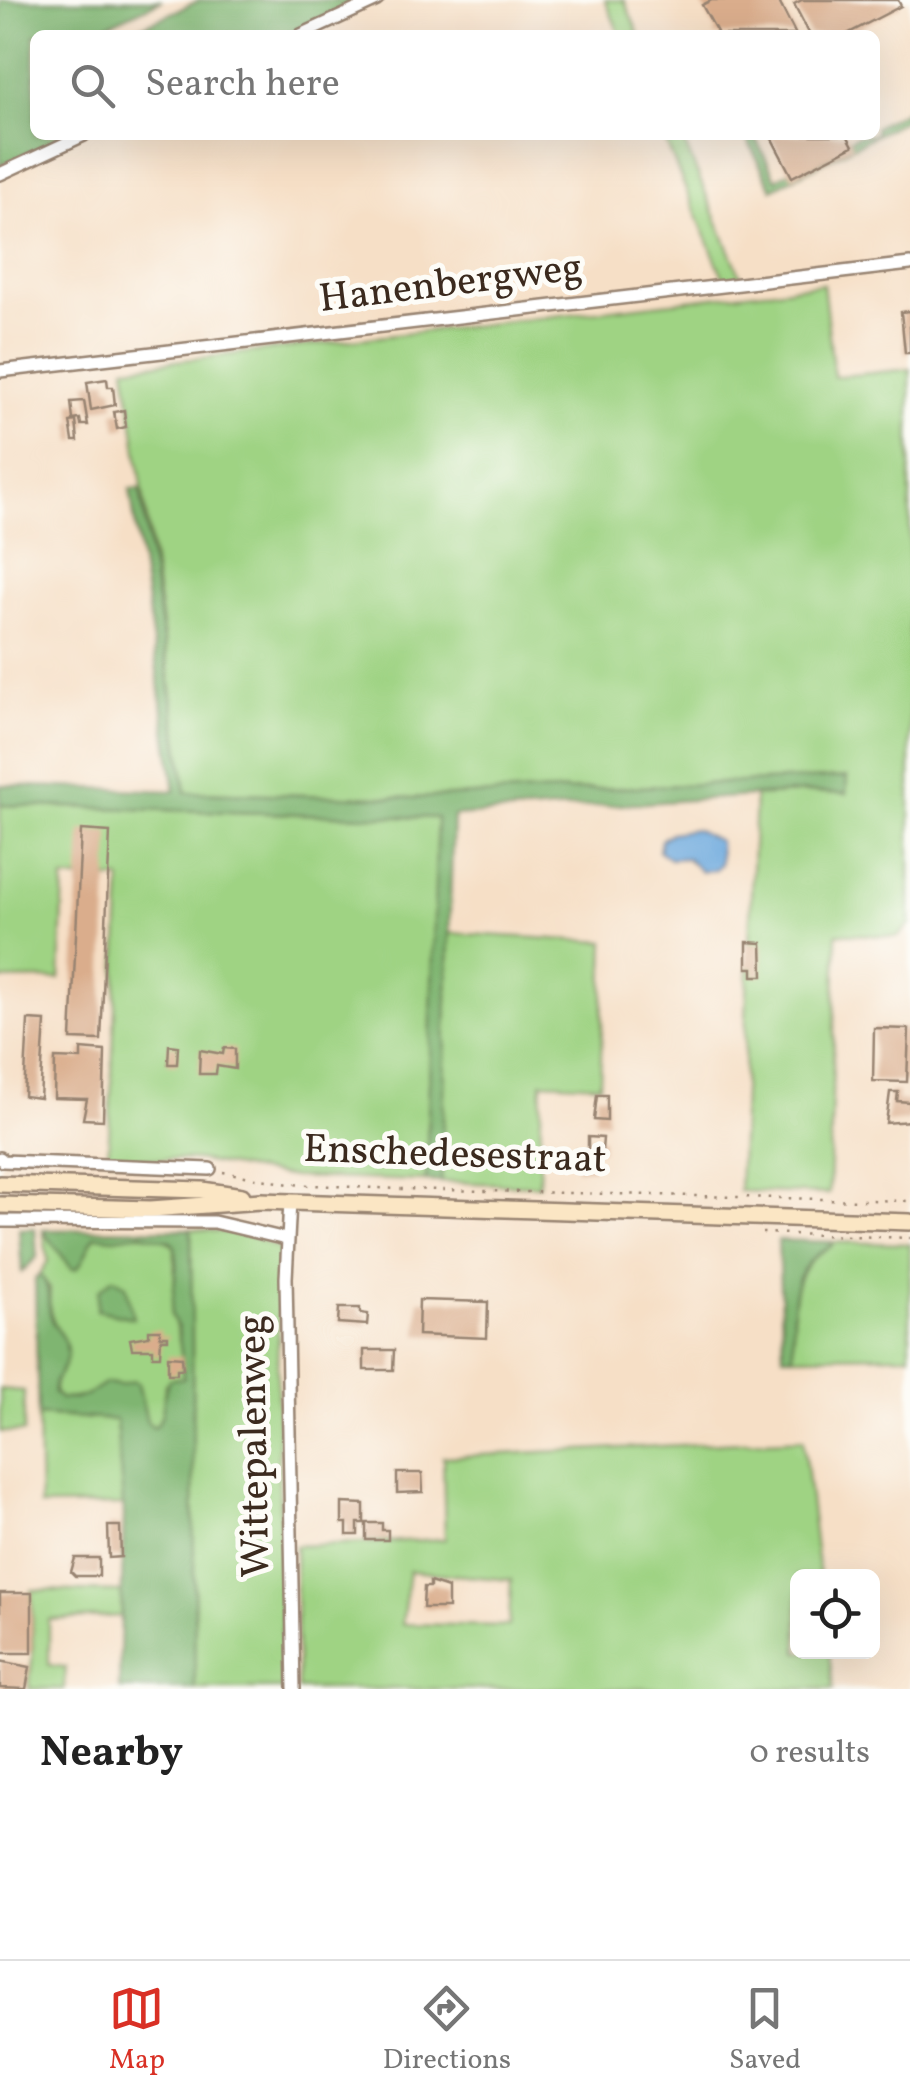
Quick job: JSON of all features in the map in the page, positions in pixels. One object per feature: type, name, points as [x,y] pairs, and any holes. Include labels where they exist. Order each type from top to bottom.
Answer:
[{"type":"street","points":[[312,30],[377,0]]},
{"type":"street","points":[[0,174],[73,140]]},
{"type":"street","name":"Hanenbergweg","points":[[0,371],[910,264]]},
{"type":"street","points":[[0,1158],[3,1162],[210,1169]]},
{"type":"street","name":"Enschedesestraat","points":[[0,1184],[202,1190],[260,1201]]},
{"type":"street","name":"Enschedesestraat","points":[[0,1205],[151,1209],[260,1201],[910,1222]]},
{"type":"street","name":"Wittepalenweg","points":[[290,1202],[286,1239],[294,1689]]},
{"type":"street","points":[[0,1221],[214,1222],[286,1239]]},
{"type":"path","name":"Enschedesestraat","points":[[210,1169],[290,1184],[364,1185],[398,1190],[910,1201]]},
{"type":"green space","points":[[0,0],[162,0],[97,30],[30,30],[30,140],[57,140],[0,166]]},
{"type":"green space","points":[[200,0],[362,0],[297,30],[134,30]]},
{"type":"green space","points":[[605,0],[624,0],[637,30],[618,30]]},
{"type":"green space","points":[[910,108],[910,117],[880,133],[880,124]]},
{"type":"green space","points":[[665,140],[683,140],[741,277],[724,279]]},
{"type":"green space","points":[[748,140],[756,140],[776,179],[850,140],[866,140],[772,189]]},
{"type":"green space","points":[[823,284],[834,377],[910,369],[910,925],[898,937],[837,933],[829,1194],[739,1191],[755,796],[845,794],[847,777],[412,798],[186,792],[125,367]]},
{"type":"green space","points":[[140,488],[186,792],[412,798],[847,777],[846,794],[809,792],[453,816],[441,1182],[426,1181],[437,818],[0,805],[0,785],[175,791],[130,489]]},
{"type":"green space","points":[[0,805],[438,818],[426,1181],[293,1177],[196,1160],[108,1158],[121,879],[64,879],[60,979],[0,980]]},
{"type":"green space","points":[[449,933],[605,942],[600,1085],[542,1082],[539,1185],[441,1182]]},
{"type":"green space","points":[[35,1228],[37,1257],[22,1272],[19,1229]]},
{"type":"green space","points":[[191,1229],[247,1234],[282,1250],[277,1370],[283,1689],[195,1689]]},
{"type":"green space","points":[[191,1229],[195,1689],[119,1689],[124,1515],[116,1420],[38,1415],[35,1279],[40,1274],[44,1280],[52,1319],[67,1351],[54,1393],[61,1399],[74,1398],[106,1383],[134,1381],[147,1422],[154,1427],[161,1416],[169,1379],[184,1378],[178,1328],[171,1315],[175,1247],[171,1241],[142,1234],[96,1236],[80,1265],[72,1269],[43,1230]]},
{"type":"green space","points":[[43,1230],[72,1269],[96,1235],[148,1235],[175,1247],[174,1319],[184,1378],[165,1384],[162,1413],[154,1428],[147,1422],[134,1381],[106,1383],[74,1398],[61,1399],[54,1393],[54,1381],[65,1364],[49,1306],[50,1289],[40,1274],[48,1261]]},
{"type":"green space","points":[[778,1240],[832,1242],[799,1278],[793,1307],[793,1356],[783,1356]]},
{"type":"green space","points":[[832,1242],[910,1244],[910,1355],[793,1356],[799,1278],[816,1255]]},
{"type":"green space","points":[[113,1278],[126,1285],[133,1318],[97,1310],[99,1290]]},
{"type":"green space","points":[[0,1389],[24,1391],[24,1432],[0,1432]]},
{"type":"green space","points":[[38,1415],[116,1420],[124,1505],[40,1506]]},
{"type":"green space","points":[[803,1439],[818,1569],[790,1569],[790,1659],[830,1659],[833,1689],[298,1689],[295,1546],[445,1539],[443,1457]],"holes":[[[409,1571],[511,1580],[509,1626],[402,1624]]]},
{"type":"green space","points":[[32,1590],[122,1592],[121,1616],[49,1620],[49,1665],[65,1667],[64,1689],[29,1689]]},
{"type":"water","points":[[695,829],[719,841],[720,864],[715,869],[701,872],[687,858],[670,859],[659,851],[661,840],[671,833]]},
{"type":"building","points":[[712,0],[778,0],[793,30],[716,30],[702,5]]},
{"type":"building","points":[[802,0],[898,0],[901,6],[855,30],[807,30],[794,4]]},
{"type":"building","points":[[773,140],[850,140],[853,146],[792,177]]},
{"type":"building","points":[[910,311],[910,353],[905,353],[901,312]]},
{"type":"building","points":[[107,379],[108,387],[113,387],[115,405],[91,410],[87,382]]},
{"type":"building","points":[[84,401],[88,425],[81,425],[80,419],[73,420],[71,402]]},
{"type":"building","points":[[124,410],[126,427],[117,429],[114,412]]},
{"type":"building","points":[[76,421],[78,441],[73,441],[70,422]]},
{"type":"building","points":[[81,830],[110,832],[101,1040],[71,1039]]},
{"type":"building","points":[[747,942],[762,943],[763,976],[753,976],[753,968],[747,968]]},
{"type":"building","points":[[28,1020],[45,1021],[40,1098],[24,1096]]},
{"type":"building","points":[[874,1028],[909,1029],[907,1082],[873,1081]]},
{"type":"building","points":[[169,1045],[178,1046],[177,1064],[168,1064]]},
{"type":"building","points":[[224,1048],[235,1049],[235,1069],[217,1066],[216,1074],[199,1074],[200,1050],[223,1054]]},
{"type":"building","points":[[81,1049],[105,1051],[103,1120],[83,1119],[87,1099],[54,1098],[55,1058],[81,1059]]},
{"type":"building","points":[[890,1092],[898,1092],[897,1101],[910,1102],[910,1121],[886,1123]]},
{"type":"building","points":[[597,1095],[607,1095],[607,1121],[594,1120]]},
{"type":"building","points":[[588,1137],[603,1138],[602,1150],[594,1150],[594,1169],[576,1169],[577,1149],[588,1150]]},
{"type":"building","points":[[419,1300],[488,1302],[487,1338],[418,1335]]},
{"type":"building","points":[[339,1308],[360,1308],[360,1313],[368,1314],[367,1325],[338,1323]]},
{"type":"building","points":[[149,1330],[160,1330],[160,1336],[168,1336],[161,1339],[160,1356],[153,1356],[153,1349],[132,1349],[130,1339],[149,1336]]},
{"type":"building","points":[[364,1350],[394,1350],[393,1370],[364,1370]]},
{"type":"building","points":[[168,1356],[182,1357],[183,1369],[177,1369],[177,1374],[168,1374]]},
{"type":"building","points":[[397,1473],[422,1473],[423,1492],[397,1493]]},
{"type":"building","points":[[342,1503],[364,1504],[364,1523],[358,1523],[358,1535],[347,1535],[347,1523],[342,1523]]},
{"type":"building","points":[[366,1523],[382,1523],[382,1530],[388,1530],[388,1540],[366,1540]]},
{"type":"building","points":[[108,1526],[120,1526],[121,1557],[109,1558]]},
{"type":"building","points":[[75,1558],[99,1558],[99,1576],[75,1576],[71,1572]]},
{"type":"building","points":[[430,1582],[448,1588],[448,1608],[423,1608],[424,1587],[430,1587]]},
{"type":"building","points":[[0,1593],[32,1593],[32,1653],[0,1653]]},
{"type":"building","points":[[0,1661],[30,1667],[26,1689],[0,1688]]}]
